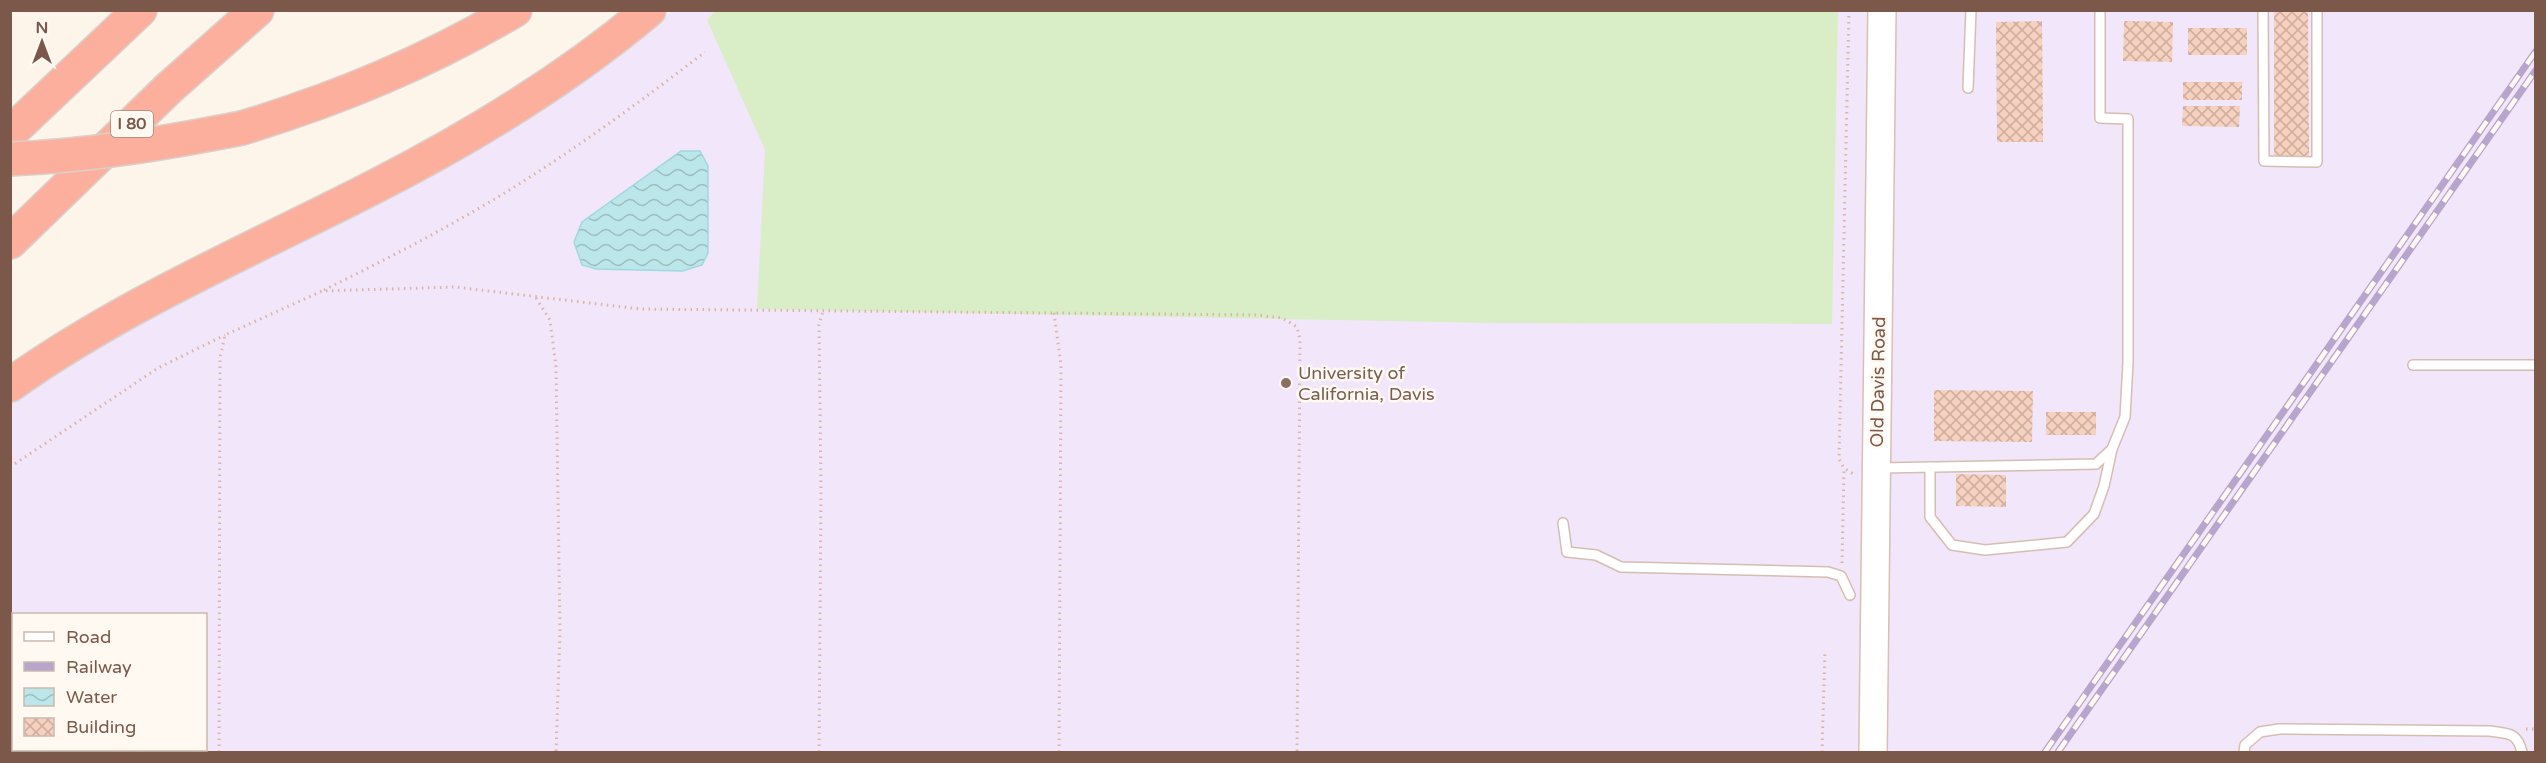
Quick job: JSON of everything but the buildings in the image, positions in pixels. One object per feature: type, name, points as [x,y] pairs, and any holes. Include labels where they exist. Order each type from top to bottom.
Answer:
[{"type":"highway","points":[[10,133],[140,10]]},
{"type":"highway","name":"I 80","points":[[10,242],[169,88],[256,10]]},
{"type":"highway","points":[[10,159],[69,157],[153,146],[242,128],[310,107],[384,79],[460,43],[514,10]]},
{"type":"highway","points":[[10,385],[96,329],[172,287],[375,187],[448,147],[520,104],[580,63],[649,10]]},
{"type":"street","name":"Old Davis Road","points":[[1873,753],[1882,10]]},
{"type":"lane","points":[[1968,88],[1971,10]]},
{"type":"lane","points":[[1930,467],[1930,517],[1952,545],[1984,550],[2067,543],[2094,514],[2104,486],[2112,448],[2125,417],[2128,363],[2128,120],[2100,118],[2100,10]]},
{"type":"lane","points":[[2263,10],[2264,161],[2317,162],[2317,10]]},
{"type":"lane","points":[[2413,364],[2535,364]]},
{"type":"lane","points":[[1877,472],[1930,467],[2096,464],[2112,448]]},
{"type":"lane","points":[[1563,523],[1567,552],[1596,555],[1621,567],[1828,572],[1841,576],[1850,596]]},
{"type":"lane","points":[[2244,753],[2245,744],[2260,732],[2279,729],[2490,731],[2511,734],[2519,741],[2522,753]]},
{"type":"path","points":[[1849,10],[1839,459],[1844,468],[1854,474],[1877,472]]},
{"type":"path","points":[[10,467],[158,368],[405,250],[519,184],[636,105],[705,52]]},
{"type":"path","points":[[322,291],[455,287],[639,309],[1257,315],[1282,318],[1297,327],[1300,340],[1297,753]]},
{"type":"path","points":[[536,298],[550,320],[556,367],[560,619],[556,753]]},
{"type":"path","points":[[819,753],[821,490],[819,324],[823,311]]},
{"type":"path","points":[[1054,313],[1061,365],[1059,753]]},
{"type":"path","points":[[219,753],[220,358],[225,335]]},
{"type":"path","points":[[1841,576],[1844,468]]},
{"type":"path","points":[[1822,753],[1825,650]]},
{"type":"path","points":[[2526,729],[2535,729]]},
{"type":"shaded area","name":"University of California, Davis","points":[[672,11],[2535,11],[2535,752],[11,752],[10,402],[62,365],[634,40]]},
{"type":"green space","points":[[716,10],[1838,11],[1832,324],[1493,323],[757,309],[765,150],[707,20]]},
{"type":"water","points":[[681,151],[700,151],[708,166],[708,253],[702,265],[683,271],[596,269],[582,265],[574,242],[582,222]]},
{"type":"railway","points":[[2045,752],[2536,51]]},
{"type":"railway","points":[[2058,752],[2536,70]]},
{"type":"place","name":"University of California, Davis","points":[[1286,383]]}]
